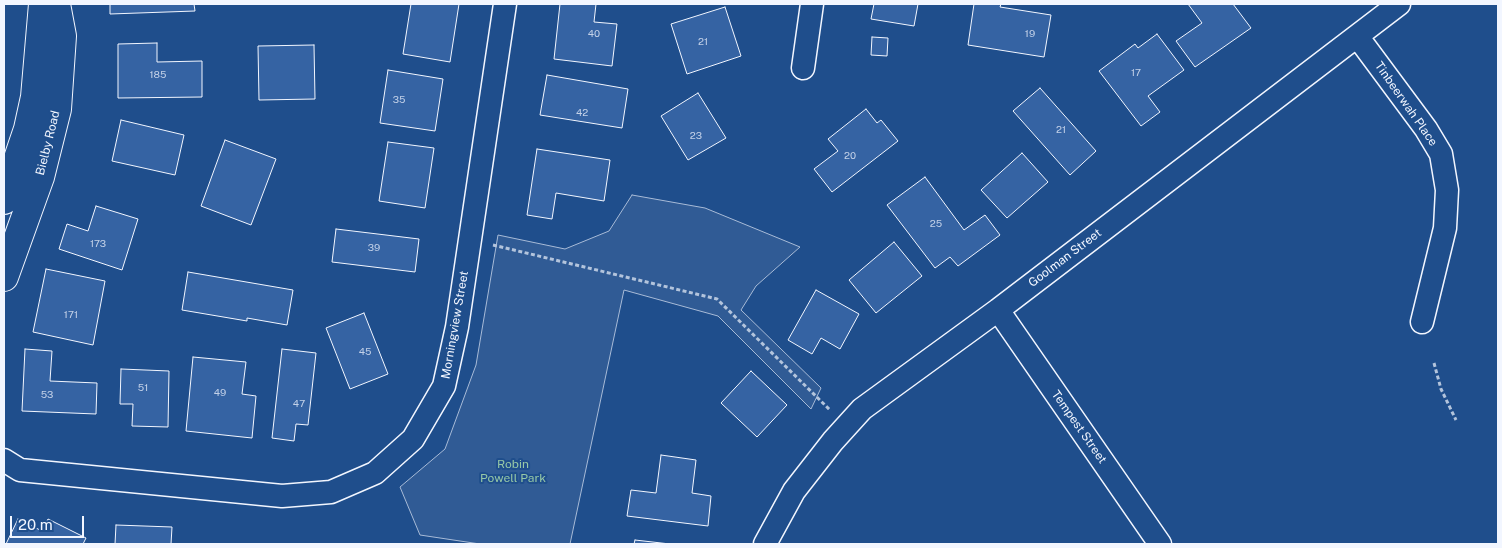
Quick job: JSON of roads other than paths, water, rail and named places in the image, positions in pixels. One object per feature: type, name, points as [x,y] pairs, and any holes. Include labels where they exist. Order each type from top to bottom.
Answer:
[{"type":"street","name":"Bielby Road","points":[[4,200],[28,129],[35,97],[43,4]]},
{"type":"street","name":"Bielby Road","points":[[4,277],[40,177],[57,109],[62,36],[56,4]]},
{"type":"street","name":"Morningview Street","points":[[9,469],[282,496],[331,492],[375,473],[413,439],[444,386],[457,326],[505,4]]},
{"type":"street","points":[[803,68],[812,4]]},
{"type":"street","name":"Goolman Street","points":[[765,544],[794,491],[832,441],[862,409],[998,310],[1399,4]]},
{"type":"street","name":"Tinbeerwah Place","points":[[1357,36],[1426,129],[1441,154],[1447,190],[1445,228],[1422,322]]},
{"type":"street","name":"Tempest Street","points":[[998,310],[1160,544]]},
{"type":"park label","name":"Robin Powell Park","points":[[513,471]]}]
